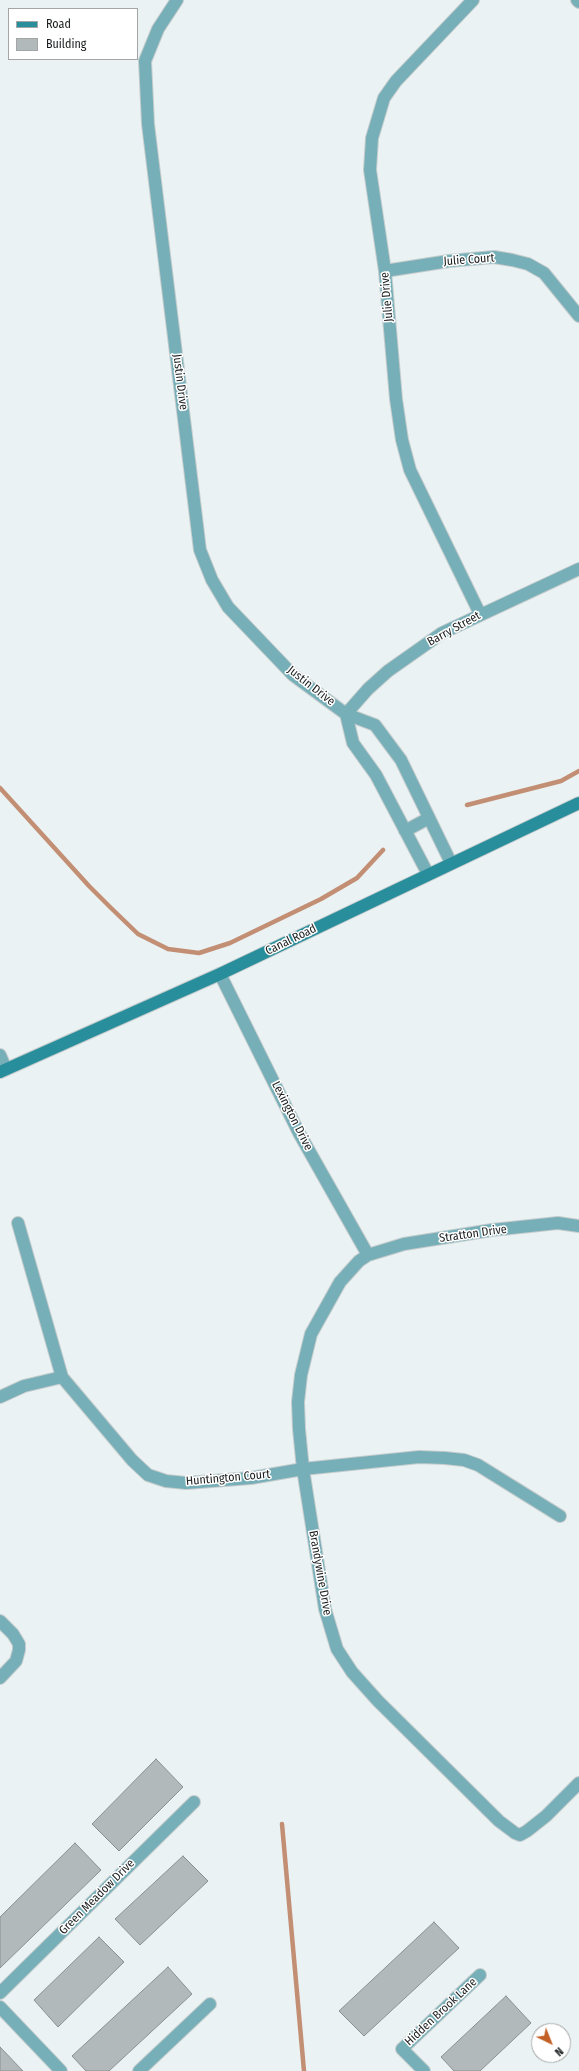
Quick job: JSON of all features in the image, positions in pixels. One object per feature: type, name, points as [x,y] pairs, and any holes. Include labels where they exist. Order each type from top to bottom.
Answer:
[{"type":"street","name":"Justin Drive","points":[[177,0],[158,29],[145,61],[148,124],[200,550],[212,580],[228,607],[293,675],[346,714],[376,725],[401,760],[451,863]]},
{"type":"street","name":"Julie Drive","points":[[473,0],[396,81],[384,98],[372,138],[370,170],[385,271],[396,399],[402,440],[410,470],[480,614]]},
{"type":"street","name":"Julie Court","points":[[385,271],[449,261],[494,257],[512,260],[528,264],[544,273],[579,316]]},
{"type":"street","name":"Barry Street","points":[[346,714],[368,689],[420,647],[442,633],[579,569]]},
{"type":"street","name":"Justin Drive","points":[[346,714],[353,743],[376,775],[428,874]]},
{"type":"street","name":"Canal Road","points":[[3,1070],[220,974],[579,803]]},
{"type":"street","points":[[405,830],[429,818]]},
{"type":"street","name":"Lexington Drive","points":[[220,974],[299,1132],[368,1255]]},
{"type":"street","points":[[0,1055],[3,1070]]},
{"type":"street","name":"Huntington Court","points":[[18,1223],[62,1377],[132,1460],[148,1475],[166,1481],[186,1483],[251,1478],[303,1469],[419,1457],[464,1460],[478,1465],[560,1516]]},
{"type":"street","name":"Stratton Drive","points":[[368,1255],[404,1244],[492,1230],[558,1223],[579,1226]]},
{"type":"street","name":"Brandywine Drive","points":[[368,1255],[359,1261],[340,1282],[331,1296],[308,1344],[301,1375],[298,1402],[303,1469],[325,1609],[337,1649],[352,1672],[378,1700],[500,1821],[520,1835],[546,1816],[579,1783]]},
{"type":"street","points":[[0,1397],[24,1386],[62,1377]]},
{"type":"street","points":[[0,1620],[13,1634],[19,1644],[20,1650],[16,1661],[0,1678]]},
{"type":"street","name":"Green Meadow Drive","points":[[0,1993],[194,1802]]},
{"type":"street","name":"Hidden Brook Lane","points":[[424,2071],[402,2049],[480,1976]]},
{"type":"street","points":[[140,2071],[210,2004]]},
{"type":"street","points":[[0,2007],[61,2071]]},
{"type":"street","points":[[153,2058],[154,2071]]},
{"type":"building","points":[[156,1759],[183,1787],[119,1851],[92,1824]]},
{"type":"building","points":[[75,1843],[101,1870],[0,1968],[0,1917]]},
{"type":"building","points":[[183,1856],[208,1881],[140,1945],[115,1919]]},
{"type":"building","points":[[434,1922],[459,1948],[364,2036],[339,2011]]},
{"type":"building","points":[[99,1937],[124,1962],[58,2027],[34,2000]]},
{"type":"building","points":[[168,1967],[192,1994],[109,2071],[86,2071],[72,2056]]},
{"type":"building","points":[[506,1996],[531,2023],[480,2071],[454,2071],[441,2057]]},
{"type":"building","points":[[0,2047],[23,2071],[0,2071]]},
{"type":"waterway","points":[[467,805],[561,781],[579,771]]},
{"type":"waterway","points":[[0,788],[89,886],[138,934],[168,949],[199,953],[230,943],[321,899],[357,878],[383,850]]},
{"type":"waterway","points":[[282,1824],[304,2071]]}]
